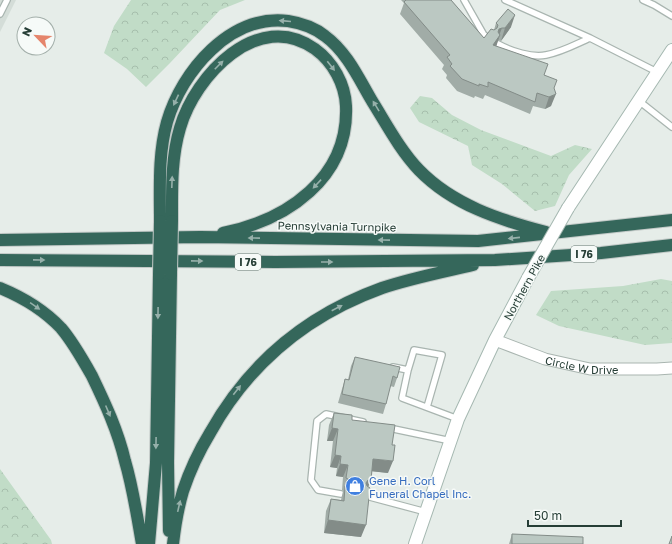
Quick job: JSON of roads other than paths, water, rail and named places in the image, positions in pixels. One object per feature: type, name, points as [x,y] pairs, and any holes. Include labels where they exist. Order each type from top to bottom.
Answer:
[{"type":"highway","points":[[166,221],[160,167],[164,137],[172,108],[184,83],[201,61],[223,40],[247,27],[259,23],[282,21],[300,24],[316,30],[326,36],[335,45],[354,70],[400,145],[419,170],[430,180],[455,198],[484,213],[553,234]]},
{"type":"highway","points":[[149,544],[156,463],[166,221],[177,139],[185,113],[205,80],[222,62],[232,53],[253,41],[263,38],[281,37],[291,38],[308,44],[332,65],[337,73],[344,92],[346,112],[345,133],[342,143],[328,172],[300,200],[284,210],[250,226],[200,237]]},
{"type":"highway","name":"Pennsylvania Turnpike","points":[[0,240],[200,237],[478,241],[672,220]]},
{"type":"highway","name":"I 76","points":[[0,260],[267,262],[495,260],[672,245]]},
{"type":"highway","points":[[173,544],[176,520],[183,492],[192,466],[201,448],[218,418],[238,388],[272,352],[315,320],[330,311],[365,295],[403,282],[495,260]]},
{"type":"highway","points":[[165,274],[169,544]]},
{"type":"highway","points":[[0,288],[28,302],[50,318],[66,334],[84,362],[108,410],[117,434],[125,460],[142,544]]},
{"type":"main road","name":"Northern Pike","points":[[415,544],[458,419],[494,340],[568,208],[672,50]]},
{"type":"street","name":"Circle W Drive","points":[[494,340],[545,359],[590,369],[656,370],[672,368]]},
{"type":"lane","points":[[0,14],[7,0]]},
{"type":"lane","points":[[464,0],[476,23],[484,35],[489,38]]},
{"type":"lane","points":[[505,0],[590,38],[657,72]]},
{"type":"lane","points":[[643,0],[672,16]]},
{"type":"lane","points":[[498,44],[524,54],[545,56],[590,38]]},
{"type":"lane","points":[[639,101],[672,128]]},
{"type":"lane","points":[[427,407],[442,355],[414,350],[402,398],[458,419]]},
{"type":"lane","points":[[386,366],[408,370]]},
{"type":"lane","points":[[341,494],[318,490],[311,480],[317,422],[326,414],[373,424]]},
{"type":"lane","points":[[381,426],[451,441]]},
{"type":"lane","points":[[366,496],[426,512]]},
{"type":"place","name":"Gene H. Corl Funeral Chapel Inc.","points":[[355,486]]}]
